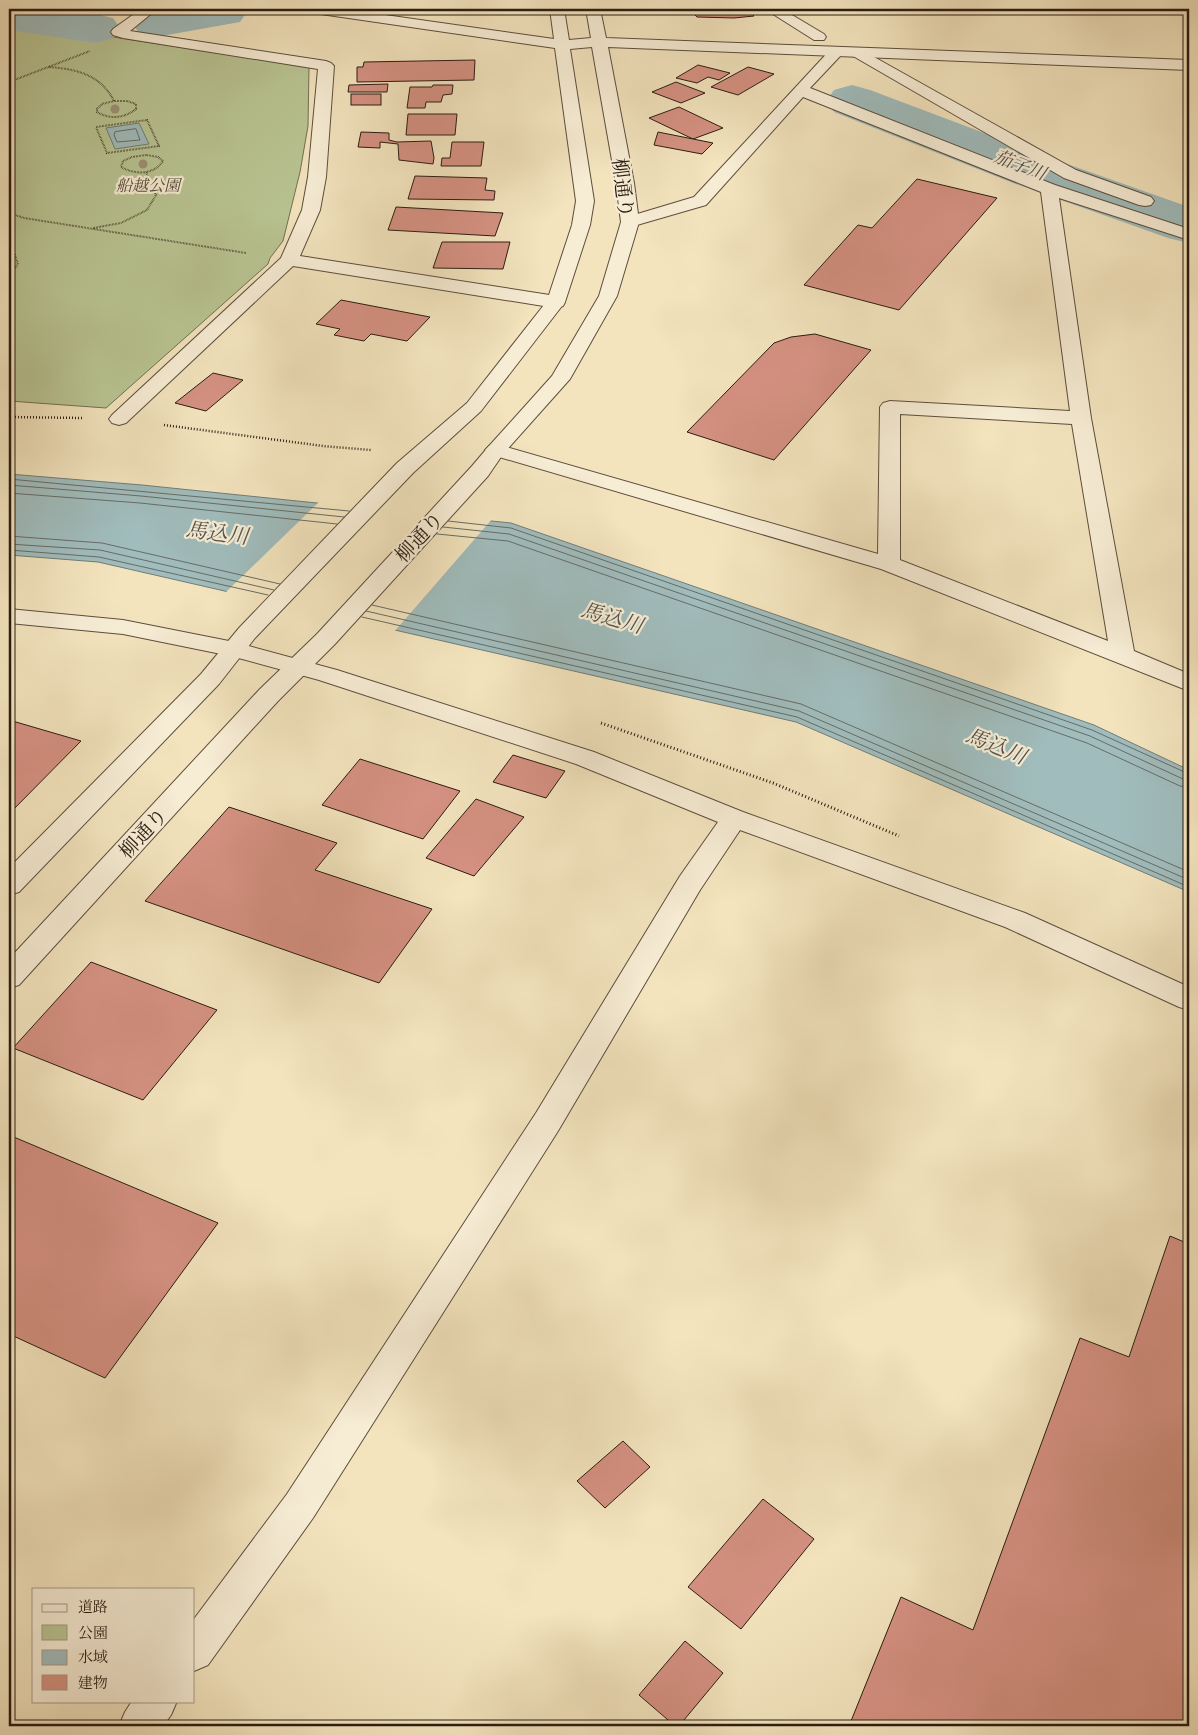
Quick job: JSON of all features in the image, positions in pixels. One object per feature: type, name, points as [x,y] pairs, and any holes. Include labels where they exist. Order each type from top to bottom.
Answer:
[{"type":"street","points":[[119,419],[289,260],[311,210],[317,177],[326,66],[118,32],[150,9]]},
{"type":"street","points":[[314,9],[563,45],[597,36],[819,37],[1189,51]]},
{"type":"street","name":"柳通り","points":[[9,978],[269,695],[326,639],[480,471],[496,450],[560,379],[608,296],[630,222],[625,183],[593,9]]},
{"type":"street","points":[[772,9],[819,37]]},
{"type":"street","points":[[541,24],[558,18],[597,36],[836,52],[1189,65]]},
{"type":"street","name":"柳通り","points":[[9,884],[210,678],[240,641],[405,468],[474,407],[556,302],[581,225],[585,201],[558,18]]},
{"type":"street","points":[[630,222],[700,201],[836,52]]},
{"type":"street","points":[[858,53],[1070,174],[1162,207]]},
{"type":"street","points":[[800,90],[1049,190],[1189,235]]},
{"type":"street","points":[[1049,190],[1070,174]]},
{"type":"street","points":[[1049,190],[1081,418],[1123,655]]},
{"type":"street","points":[[289,260],[556,302]]},
{"type":"street","points":[[889,564],[890,407],[1081,418]]},
{"type":"street","points":[[496,450],[889,564],[1123,655],[1189,683]]},
{"type":"street","points":[[9,616],[240,641],[298,667],[585,758],[734,818],[1016,920],[1189,999]]},
{"type":"street","points":[[195,1650],[300,1506],[547,1122],[690,883],[734,818]]},
{"type":"street","points":[[139,1726],[156,1702]]},
{"type":"path","points":[[9,82],[110,43],[123,34]]},
{"type":"path","points":[[46,67],[65,68],[88,74],[106,85],[114,101]]},
{"type":"path","points":[[114,101],[132,102],[137,106],[134,112],[117,116],[104,116],[96,109],[102,104],[114,101]]},
{"type":"path","points":[[117,116],[120,123]]},
{"type":"path","points":[[147,120],[159,146],[134,149],[107,154],[96,127],[147,120]]},
{"type":"path","points":[[134,149],[136,156]]},
{"type":"path","points":[[153,155],[163,162],[160,167],[146,172],[129,172],[122,167],[123,161],[136,156],[153,155]]},
{"type":"path","points":[[90,228],[121,223],[147,210],[156,195],[146,172]]},
{"type":"path","points":[[9,213],[289,260]]},
{"type":"path","points":[[9,253],[14,255],[18,264],[9,276]]},
{"type":"path","points":[[9,417],[119,419],[324,446],[372,450]]},
{"type":"green space","name":"船越公園","points":[[9,21],[309,67],[308,126],[300,172],[283,241],[270,258],[268,264],[106,408],[9,401]]},
{"type":"water","points":[[139,123],[149,144],[115,149],[106,128]]},
{"type":"water","name":"馬込川","points":[[9,474],[142,485],[511,523],[1094,725],[1189,770],[1189,892],[796,722],[98,562],[9,555]]},
{"type":"pier","points":[[320,501],[493,518],[394,632],[225,593]]},
{"type":"building","points":[[671,9],[715,9],[676,14]]},
{"type":"building","points":[[726,9],[747,9],[754,16],[734,18],[697,17],[693,13]]},
{"type":"building","points":[[475,60],[474,80],[357,82],[357,67],[363,67],[364,62]]},
{"type":"building","points":[[698,65],[730,73],[719,80],[708,77],[697,83],[676,78]]},
{"type":"building","points":[[748,67],[774,74],[738,95],[711,87]]},
{"type":"building","points":[[676,82],[705,93],[681,103],[652,92]]},
{"type":"building","points":[[388,84],[387,92],[348,92],[349,85]]},
{"type":"building","points":[[433,85],[453,85],[452,94],[443,95],[441,102],[426,102],[425,108],[407,108],[410,87],[432,87]]},
{"type":"building","points":[[351,94],[381,94],[381,105],[351,105]]},
{"type":"building","points":[[679,107],[723,128],[693,139],[649,118]]},
{"type":"building","points":[[408,114],[457,114],[455,135],[406,135]]},
{"type":"building","points":[[361,132],[389,133],[389,140],[397,142],[431,141],[434,158],[433,164],[399,160],[398,144],[380,142],[380,148],[358,147]]},
{"type":"building","points":[[658,132],[713,143],[702,154],[654,145]]},
{"type":"building","points":[[452,142],[484,142],[481,166],[441,166],[442,158],[450,158]]},
{"type":"building","points":[[415,176],[487,178],[485,190],[495,191],[494,200],[408,199]]},
{"type":"building","points":[[917,179],[997,198],[899,310],[804,285],[858,225],[872,228]]},
{"type":"building","points":[[396,207],[503,213],[495,236],[388,230]]},
{"type":"building","points":[[442,242],[510,242],[503,269],[433,268]]},
{"type":"building","points":[[341,300],[430,317],[407,341],[371,334],[364,341],[334,335],[340,329],[316,324]]},
{"type":"building","points":[[815,334],[871,350],[774,460],[687,432],[774,343],[791,337]]},
{"type":"building","points":[[213,373],[243,380],[206,411],[175,403]]},
{"type":"building","points":[[9,720],[81,741],[9,814]]},
{"type":"building","points":[[513,755],[565,771],[546,798],[493,782]]},
{"type":"building","points":[[360,759],[460,791],[423,839],[322,805]]},
{"type":"building","points":[[476,799],[524,817],[474,876],[426,858]]},
{"type":"building","points":[[229,807],[337,843],[315,870],[432,909],[379,983],[145,901]]},
{"type":"building","points":[[91,962],[217,1010],[143,1100],[13,1048]]},
{"type":"building","points":[[9,1135],[218,1223],[105,1378],[9,1334]]},
{"type":"building","points":[[1170,1236],[1189,1244],[1189,1726],[849,1726],[901,1597],[973,1630],[1080,1338],[1129,1357]]},
{"type":"building","points":[[623,1441],[650,1467],[605,1508],[577,1481]]},
{"type":"building","points":[[763,1499],[814,1539],[741,1629],[688,1587]]},
{"type":"building","points":[[685,1641],[723,1673],[679,1726],[675,1726],[639,1695]]},
{"type":"waterway","name":"茄子川","points":[[156,23],[223,12]]},
{"type":"waterway","name":"茄子川","points":[[9,16],[96,28]]},
{"type":"waterway","name":"茄子川","points":[[852,101],[1033,171],[1189,226]]}]
